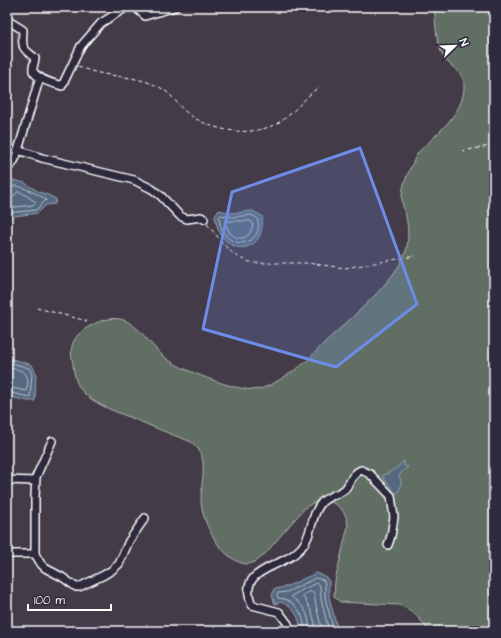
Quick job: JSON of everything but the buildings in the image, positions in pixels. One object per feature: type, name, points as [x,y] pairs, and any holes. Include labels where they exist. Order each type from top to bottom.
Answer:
[{"type":"street","points":[[7,20],[23,30],[24,49],[35,58],[33,70],[40,78],[62,86],[81,46],[101,23],[127,7]]},
{"type":"street","points":[[135,7],[145,16],[175,7]]},
{"type":"street","points":[[7,168],[13,163],[18,150],[40,78]]},
{"type":"street","points":[[18,150],[42,158],[134,180],[152,189],[161,196],[180,216],[187,219],[201,217],[204,219]]},
{"type":"street","points":[[52,441],[36,477],[35,554],[45,568],[62,577],[76,587],[104,575],[119,564],[129,541],[145,518]]},
{"type":"street","points":[[290,631],[288,624],[279,612],[252,605],[248,597],[249,585],[255,576],[261,571],[287,559],[302,546],[307,539],[316,511],[322,501],[343,491],[353,476],[361,470],[370,474],[391,496],[394,517],[388,545]]},
{"type":"street","points":[[7,480],[36,481]]},
{"type":"street","points":[[7,554],[35,554]]},
{"type":"path","points":[[442,7],[453,9],[465,7]]},
{"type":"path","points":[[72,64],[85,70],[126,77],[154,84],[165,90],[186,112],[202,122],[221,129],[237,132],[254,131],[273,126],[282,121],[319,87]]},
{"type":"path","points":[[462,151],[489,146],[494,150]]},
{"type":"path","points":[[204,219],[227,248],[236,256],[246,261],[255,263],[307,263],[345,268],[415,256]]},
{"type":"path","points":[[37,308],[87,321]]},
{"type":"highlighted area","points":[[360,148],[417,304],[336,367],[203,329],[232,192]]},
{"type":"green space","points":[[434,7],[494,7],[494,631],[429,631],[416,615],[399,605],[340,602],[334,596],[335,581],[348,526],[343,511],[338,506],[326,501],[319,501],[305,508],[268,551],[257,561],[247,564],[234,560],[223,550],[213,537],[203,514],[201,499],[203,467],[200,452],[196,446],[189,441],[102,406],[91,399],[83,392],[76,381],[71,354],[73,342],[84,330],[96,323],[109,319],[120,319],[130,323],[138,329],[161,354],[177,365],[214,381],[241,388],[252,390],[265,387],[289,374],[309,359],[383,287],[401,262],[406,251],[408,238],[407,220],[402,203],[405,180],[418,153],[453,116],[461,101],[464,84],[463,79],[458,71],[447,62],[440,49],[437,37]]},
{"type":"water","points":[[13,180],[25,183],[39,192],[56,199],[55,204],[46,205],[38,213],[7,217],[7,192]]},
{"type":"water","points":[[219,210],[231,213],[253,211],[262,216],[262,230],[257,240],[250,246],[242,248],[233,246],[225,240],[218,230],[215,216]]},
{"type":"water","points":[[7,359],[32,365],[36,373],[35,401],[27,401],[7,396]]},
{"type":"water","points":[[404,461],[404,466],[408,467],[399,476],[401,485],[396,494],[382,476],[397,468]]},
{"type":"water","points":[[317,573],[326,577],[329,582],[329,597],[338,631],[300,631],[298,617],[293,610],[281,602],[275,604],[272,596],[274,589],[291,584]]}]
